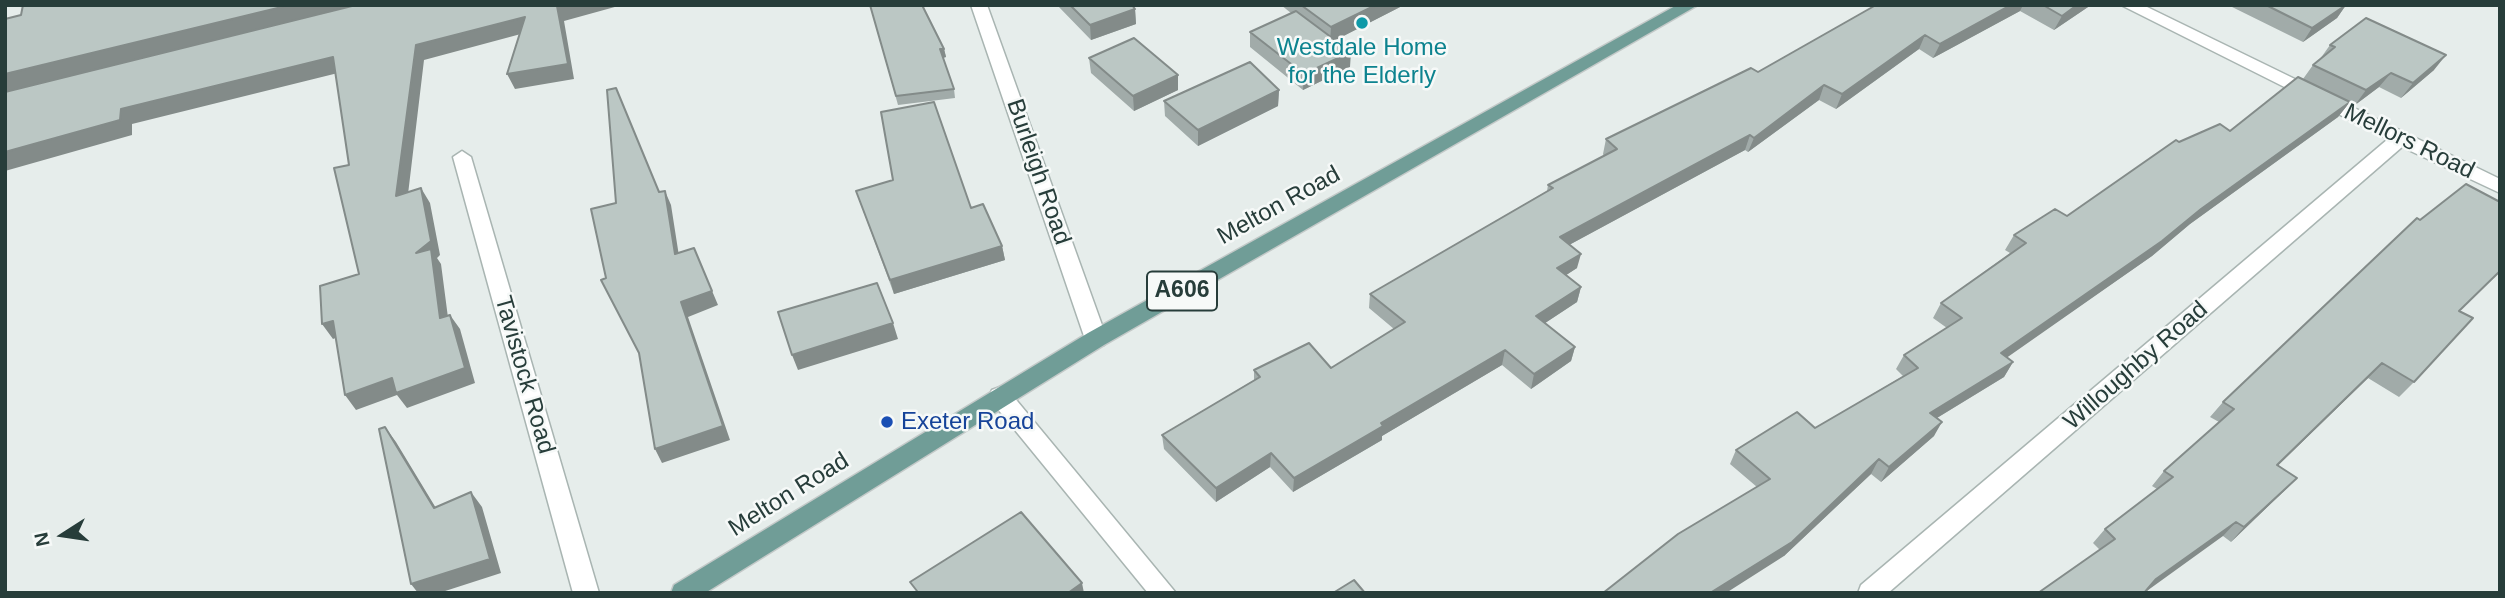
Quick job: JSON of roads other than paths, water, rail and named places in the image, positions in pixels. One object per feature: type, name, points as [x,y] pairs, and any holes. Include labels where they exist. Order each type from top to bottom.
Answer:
[{"type":"main road","name":"Melton Road","points":[[683,593],[1096,339],[1690,5]]},
{"type":"street","name":"Burleigh Road","points":[[979,5],[1096,339]]},
{"type":"street","name":"Mellors Road","points":[[2129,5],[2500,187]]},
{"type":"street","name":"Willoughby Road","points":[[1870,593],[2401,138]]},
{"type":"street","name":"Tavistock Road","points":[[462,157],[586,593]]},
{"type":"street","points":[[1000,396],[1164,593]]},
{"type":"place","name":"Westdale Home for the Elderly","points":[[1362,23]]},
{"type":"place","name":"Exeter Road","points":[[887,422]]}]
